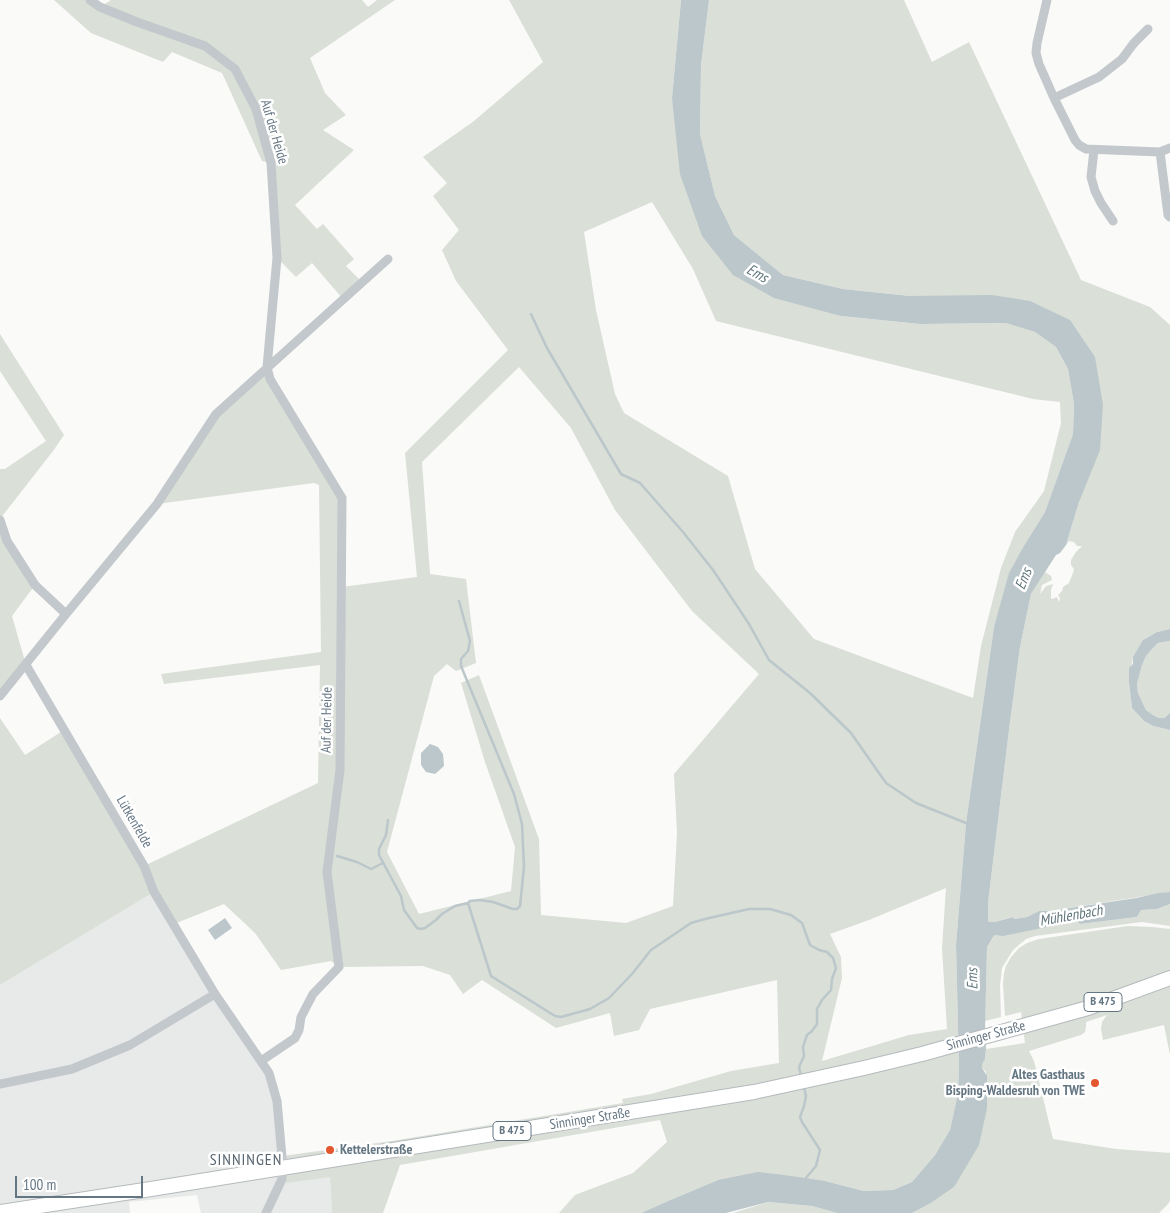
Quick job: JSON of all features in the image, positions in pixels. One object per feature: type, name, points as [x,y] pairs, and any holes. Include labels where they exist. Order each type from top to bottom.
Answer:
[{"type":"main road","name":"Sinninger Straße","points":[[0,1212],[754,1092],[922,1054],[1088,1008],[1170,978]]},
{"type":"street","name":"Auf der Heide","points":[[90,0],[100,8],[205,46],[236,69],[256,109],[271,163],[277,258],[268,367],[270,379],[342,498],[340,770],[328,872],[339,967],[313,994],[301,1017],[299,1030],[295,1038],[262,1061]]},
{"type":"street","points":[[1047,0],[1036,53],[1054,98],[1079,145],[1086,149],[1094,150],[1160,152],[1170,148]]},
{"type":"street","points":[[1054,98],[1099,77],[1122,59],[1148,29]]},
{"type":"street","points":[[1094,150],[1091,177],[1101,203],[1113,220]]},
{"type":"street","points":[[1160,152],[1168,215],[1170,217]]},
{"type":"street","points":[[0,696],[157,504],[216,414],[388,259]]},
{"type":"street","points":[[0,520],[7,541],[35,585],[66,614]]},
{"type":"street","name":"Lütkenfelde","points":[[26,665],[144,866],[154,892],[215,994],[269,1072],[277,1101],[283,1168]]},
{"type":"street","points":[[0,1084],[72,1069],[130,1045],[215,994]]},
{"type":"street","points":[[266,1213],[282,1179],[283,1168]]},
{"type":"shaded area","points":[[54,0],[90,0],[100,7],[111,0],[362,0],[368,7],[377,0],[395,0],[310,58],[325,93],[346,115],[323,130],[354,150],[295,205],[317,229],[323,224],[354,259],[346,266],[362,282],[343,299],[312,263],[296,277],[277,258],[271,163],[262,161],[222,73],[172,52],[163,62],[91,33]]},
{"type":"shaded area","points":[[509,0],[681,0],[672,98],[702,236],[841,316],[920,324],[1007,323],[1035,332],[1056,347],[1068,369],[1074,404],[1073,434],[1045,512],[1025,544],[994,627],[966,823],[956,945],[958,1093],[950,1130],[935,1155],[912,1182],[893,1190],[864,1191],[825,1181],[718,1180],[641,1213],[559,1213],[575,1195],[633,1173],[667,1142],[660,1120],[400,1165],[383,1213],[332,1213],[330,1177],[287,1183],[282,1179],[282,1156],[392,1141],[623,1103],[622,1099],[651,1094],[731,1071],[779,1063],[777,980],[650,1009],[639,1030],[614,1036],[610,1013],[556,1028],[482,980],[463,994],[450,975],[423,966],[339,967],[331,961],[281,970],[255,933],[224,904],[174,924],[154,892],[0,985],[0,718],[25,755],[64,730],[144,866],[318,783],[320,665],[164,684],[161,674],[321,652],[319,485],[314,483],[157,504],[216,414],[267,367],[342,498],[342,587],[417,577],[405,453],[508,350],[456,281],[442,250],[459,230],[433,196],[447,183],[423,157],[474,121],[543,62]],"holes":[[[652,202],[693,269],[716,321],[1033,399],[1060,402],[1061,423],[1044,491],[1015,532],[1001,568],[981,646],[973,698],[814,639],[755,569],[728,476],[624,413],[615,394],[596,310],[584,232]],[[519,367],[571,428],[615,510],[692,611],[759,674],[674,774],[677,833],[673,906],[626,923],[541,915],[539,839],[479,675],[461,683],[485,762],[515,847],[511,891],[419,914],[387,852],[434,676],[447,664],[456,671],[476,663],[466,579],[430,574],[422,462]],[[946,888],[942,948],[947,1029],[909,1035],[822,1061],[842,978],[841,957],[830,934]]]},
{"type":"shaded area","points":[[709,0],[904,0],[932,62],[969,42],[1081,280],[1150,307],[1170,325],[1170,629],[1157,632],[1143,640],[1133,657],[1129,683],[1132,708],[1144,721],[1153,726],[1170,730],[1170,892],[1050,911],[1039,911],[1027,917],[1014,919],[1012,917],[989,922],[988,903],[1009,730],[1020,647],[1031,594],[1045,572],[1051,576],[1052,580],[1042,585],[1040,594],[1046,586],[1053,584],[1051,598],[1057,597],[1059,602],[1060,598],[1058,595],[1063,587],[1069,583],[1073,573],[1074,569],[1071,565],[1071,560],[1082,546],[1077,546],[1074,542],[1069,541],[1066,545],[1079,502],[1070,320],[910,296],[843,289],[783,275],[734,235],[715,196],[700,134],[701,65]]},
{"type":"shaded area","points":[[0,334],[64,435],[0,519],[0,469],[5,469],[46,441],[0,371]]},
{"type":"shaded area","points":[[0,520],[35,585],[12,616],[26,665],[0,696]]},
{"type":"shaded area","points":[[1170,641],[1170,714],[1164,718],[1159,718],[1146,710],[1138,693],[1137,684],[1146,656],[1158,643]]},
{"type":"shaded area","points":[[154,892],[269,1073],[287,1183],[330,1176],[332,1213],[201,1213],[197,1195],[129,1202],[130,1213],[0,1213],[0,985]]},
{"type":"shaded area","points":[[1170,904],[1170,926],[1142,922],[1035,936],[1026,939],[1013,950],[1002,968],[1000,986],[1001,1017],[985,1021],[987,947],[995,935],[1076,921],[1080,924],[1137,917],[1141,910],[1157,909]]},
{"type":"shaded area","points":[[1128,926],[1170,929],[1170,1055],[1164,1025],[1103,1040],[1102,1022],[1107,1015],[1086,1022],[1085,1032],[1081,1035],[1029,1051],[1034,1061],[1053,1139],[1116,1149],[1170,1153],[1170,1201],[1168,1204],[1159,1213],[912,1213],[954,1187],[986,1072],[982,1068],[982,1063],[985,1059],[986,1049],[1025,1043],[1021,1012],[1005,1016],[1004,973],[1011,957],[1019,948],[1039,939]]},
{"type":"shaded area","points":[[768,1202],[812,1206],[837,1213],[733,1213]]},
{"type":"water","points":[[681,0],[709,0],[701,65],[700,134],[715,196],[734,235],[783,275],[843,289],[910,296],[992,295],[1030,301],[1070,320],[1095,357],[1103,405],[1100,450],[1079,502],[1066,545],[1056,555],[1031,594],[1020,647],[1009,730],[988,903],[988,920],[989,922],[995,922],[1013,917],[1014,919],[1027,917],[1039,911],[1050,911],[1170,892],[1170,904],[1157,909],[1141,910],[1137,917],[1080,924],[1076,921],[1003,936],[995,935],[993,937],[987,947],[986,1049],[985,1059],[982,1064],[982,1068],[987,1076],[987,1108],[979,1145],[954,1187],[912,1213],[837,1213],[812,1206],[768,1202],[726,1213],[641,1213],[718,1180],[758,1172],[825,1181],[864,1191],[893,1190],[912,1182],[935,1155],[950,1130],[958,1093],[956,945],[966,823],[994,627],[1009,573],[1045,512],[1073,434],[1074,404],[1068,369],[1056,347],[1035,332],[1006,323],[920,324],[841,316],[774,298],[733,275],[702,236],[680,174],[672,98]]},
{"type":"water","points":[[1170,629],[1170,641],[1158,643],[1146,656],[1137,684],[1138,693],[1146,710],[1159,718],[1164,718],[1170,714],[1170,730],[1153,726],[1144,721],[1132,708],[1129,668],[1133,664],[1133,657],[1143,640],[1157,632]]},
{"type":"water","points":[[430,744],[438,747],[443,754],[444,766],[435,774],[426,772],[421,765],[421,753]]},
{"type":"water","points":[[225,918],[232,928],[215,940],[208,930]]},
{"type":"waterway","points":[[531,314],[547,348],[621,474],[640,483],[683,532],[713,570],[749,624],[769,660],[810,693],[851,733],[886,783],[916,803],[966,823]]},
{"type":"waterway","points":[[459,601],[470,641],[468,651],[461,659],[461,666],[514,794],[522,824],[524,867],[520,906],[517,909],[513,909],[480,900],[468,903],[491,976],[555,1016],[561,1017],[590,1009],[609,998],[632,974],[651,950],[691,923],[749,909],[770,909],[791,915],[802,923],[810,945],[827,952],[833,958],[836,968],[831,990],[817,1009],[817,1024],[807,1035],[803,1047],[804,1056],[799,1067],[801,1076]]},
{"type":"waterway","points":[[388,820],[386,835],[379,849],[379,855],[401,896],[404,910],[417,928],[425,928],[455,906],[468,903]]},
{"type":"waterway","points":[[337,856],[357,862],[371,869],[383,863]]},
{"type":"waterway","points":[[804,1087],[806,1096],[800,1117],[820,1150],[816,1166],[805,1179]]},
{"type":"place","name":"Altes Gasthaus Bisping-Waldesruh von TWE","points":[[1095,1083]]},
{"type":"place","name":"Kettelerstraße","points":[[330,1150]]},
{"type":"district","name":"SINNINGEN","points":[[246,1160]]},
{"type":"water label","name":"Ems","points":[[757,274]]},
{"type":"water label","name":"Ems","points":[[1024,579]]},
{"type":"water label","name":"Mühlenbach","points":[[1071,916]]},
{"type":"water label","name":"Ems","points":[[973,979]]}]
